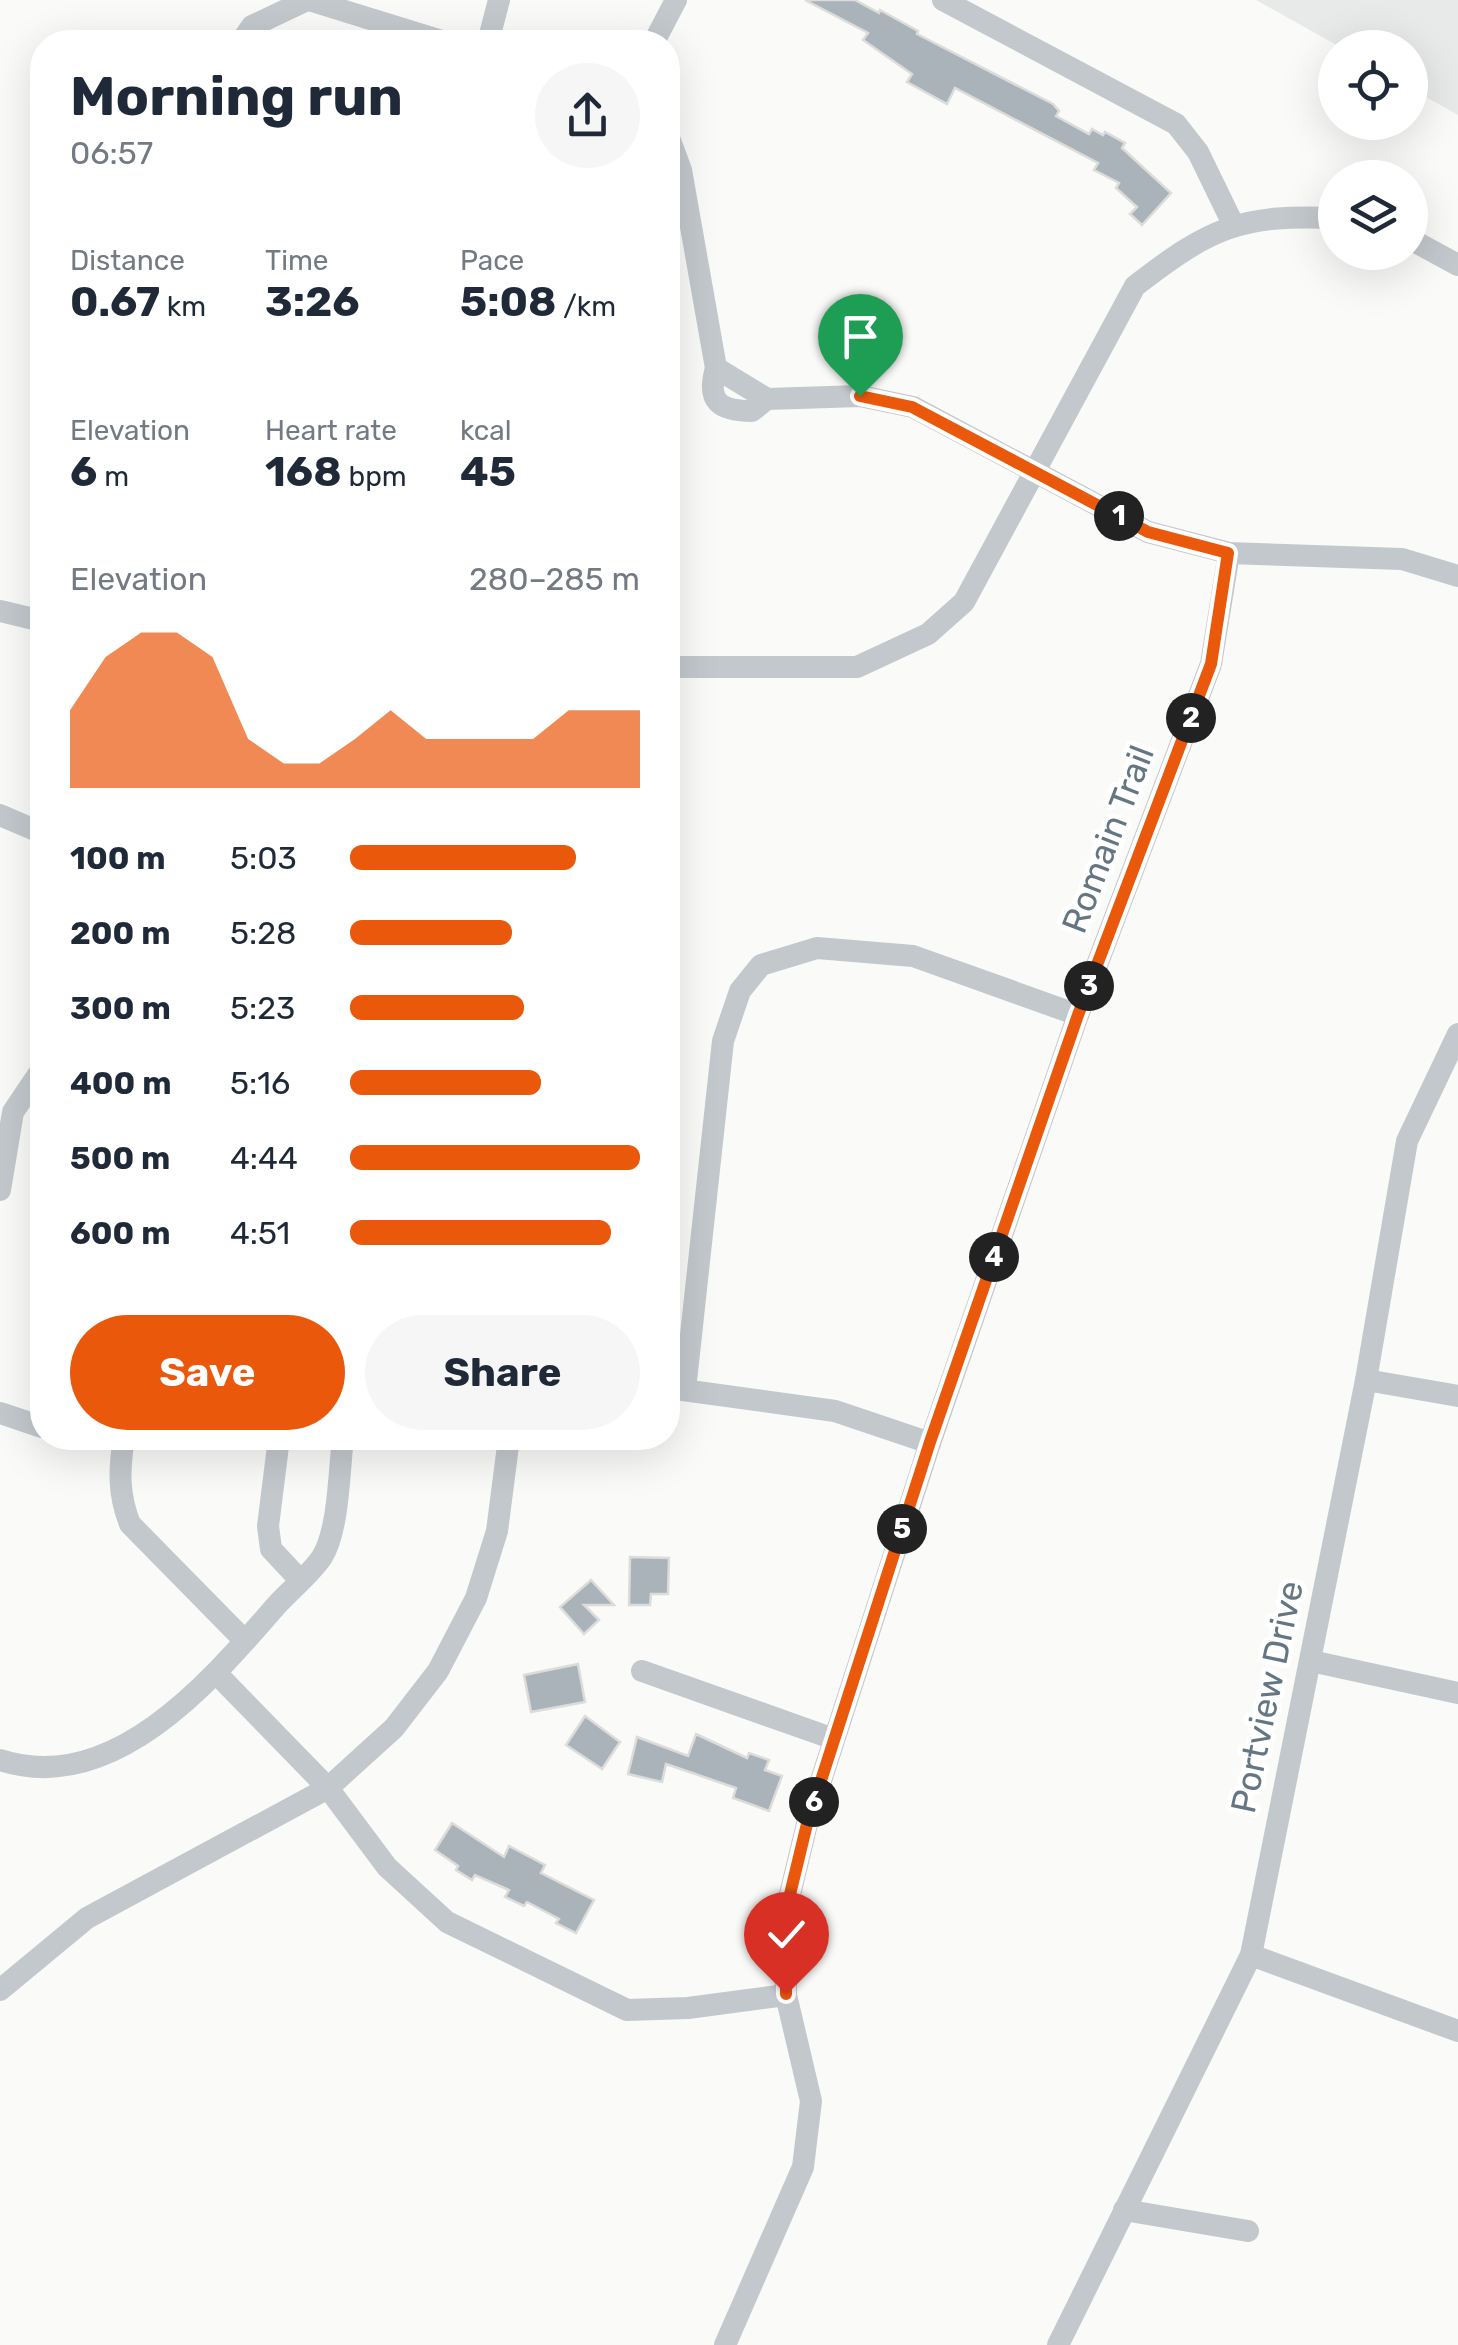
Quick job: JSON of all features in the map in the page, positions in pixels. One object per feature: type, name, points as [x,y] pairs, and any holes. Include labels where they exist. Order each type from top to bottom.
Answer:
[{"type":"street","points":[[249,30],[308,0],[406,30]]},
{"type":"street","points":[[491,30],[498,0]]},
{"type":"street","points":[[660,30],[676,0]]},
{"type":"street","points":[[943,0],[1176,124],[1198,152],[1233,224]]},
{"type":"street","points":[[680,167],[716,368],[767,399],[860,396],[912,407],[1148,532],[1228,553],[1402,559],[1458,576]]},
{"type":"street","points":[[680,667],[857,666],[928,634],[964,602],[1135,286],[1182,250],[1233,224],[1288,216],[1318,217]]},
{"type":"street","points":[[1428,249],[1458,265]]},
{"type":"street","name":"Romain Trail","points":[[725,2345],[804,2167],[811,2101],[786,1994],[785,1915],[807,1824],[930,1442],[1078,1015],[1211,664],[1228,553]]},
{"type":"street","points":[[0,611],[30,618]]},
{"type":"street","points":[[0,815],[30,828]]},
{"type":"street","points":[[680,1359],[723,1041],[740,991],[760,965],[817,948],[913,956],[1078,1015]]},
{"type":"street","name":"Portview Drive","points":[[1058,2345],[1250,1955],[1366,1380],[1408,1140],[1458,1034]]},
{"type":"street","points":[[0,1190],[13,1112],[30,1087]]},
{"type":"street","points":[[1366,1380],[1458,1396]]},
{"type":"street","points":[[680,1390],[835,1411],[930,1442]]},
{"type":"street","points":[[0,1413],[30,1424]]},
{"type":"street","points":[[122,1450],[118,1472],[122,1504],[130,1524],[246,1641]]},
{"type":"street","points":[[278,1450],[268,1526],[270,1549],[299,1579]]},
{"type":"street","points":[[0,1760],[26,1768],[100,1758],[158,1726],[217,1674],[322,1556],[334,1519],[342,1450]]},
{"type":"street","points":[[0,1990],[87,1918],[328,1788],[405,1714],[438,1672],[476,1598],[497,1531],[508,1450]]},
{"type":"street","points":[[1311,1661],[1458,1693]]},
{"type":"street","points":[[642,1671],[834,1740]]},
{"type":"street","points":[[217,1674],[328,1788],[386,1867],[446,1922],[627,2010],[688,2008],[786,1994]]},
{"type":"street","points":[[1250,1955],[1458,2031]]},
{"type":"street","points":[[1124,2210],[1248,2231]]},
{"type":"shaded area","points":[[1256,0],[1458,0],[1458,115],[1428,98],[1428,30],[1318,30],[1318,35]]},
{"type":"building","points":[[805,0],[855,0],[879,13],[880,10],[918,31],[917,34],[1053,104],[1059,111],[1056,116],[1089,134],[1092,129],[1103,135],[1105,132],[1125,143],[1122,148],[1171,193],[1142,225],[1130,214],[1137,207],[1116,188],[1119,183],[1094,170],[1098,163],[955,88],[947,104],[907,82],[912,74],[863,40],[868,33]]},
{"type":"building","points":[[630,1557],[669,1558],[668,1594],[651,1594],[650,1605],[629,1605]]},
{"type":"building","points":[[591,1580],[614,1605],[584,1605],[599,1620],[584,1634],[560,1607]]},
{"type":"building","points":[[578,1664],[585,1702],[531,1712],[524,1675]]},
{"type":"building","points":[[585,1716],[620,1742],[602,1769],[566,1745]]},
{"type":"building","points":[[696,1734],[747,1758],[749,1753],[769,1760],[765,1770],[782,1776],[769,1811],[733,1798],[736,1788],[666,1764],[662,1782],[628,1774],[637,1737],[688,1756]]},
{"type":"building","points":[[452,1823],[504,1857],[509,1846],[545,1865],[541,1873],[594,1900],[576,1933],[527,1902],[524,1906],[505,1897],[509,1890],[475,1875],[472,1880],[456,1870],[458,1866],[435,1850]]},
{"type":"route","points":[[786,1994],[785,1915],[807,1824],[930,1442],[1078,1015],[1211,664],[1228,553],[1148,532],[912,407],[860,396]]}]
